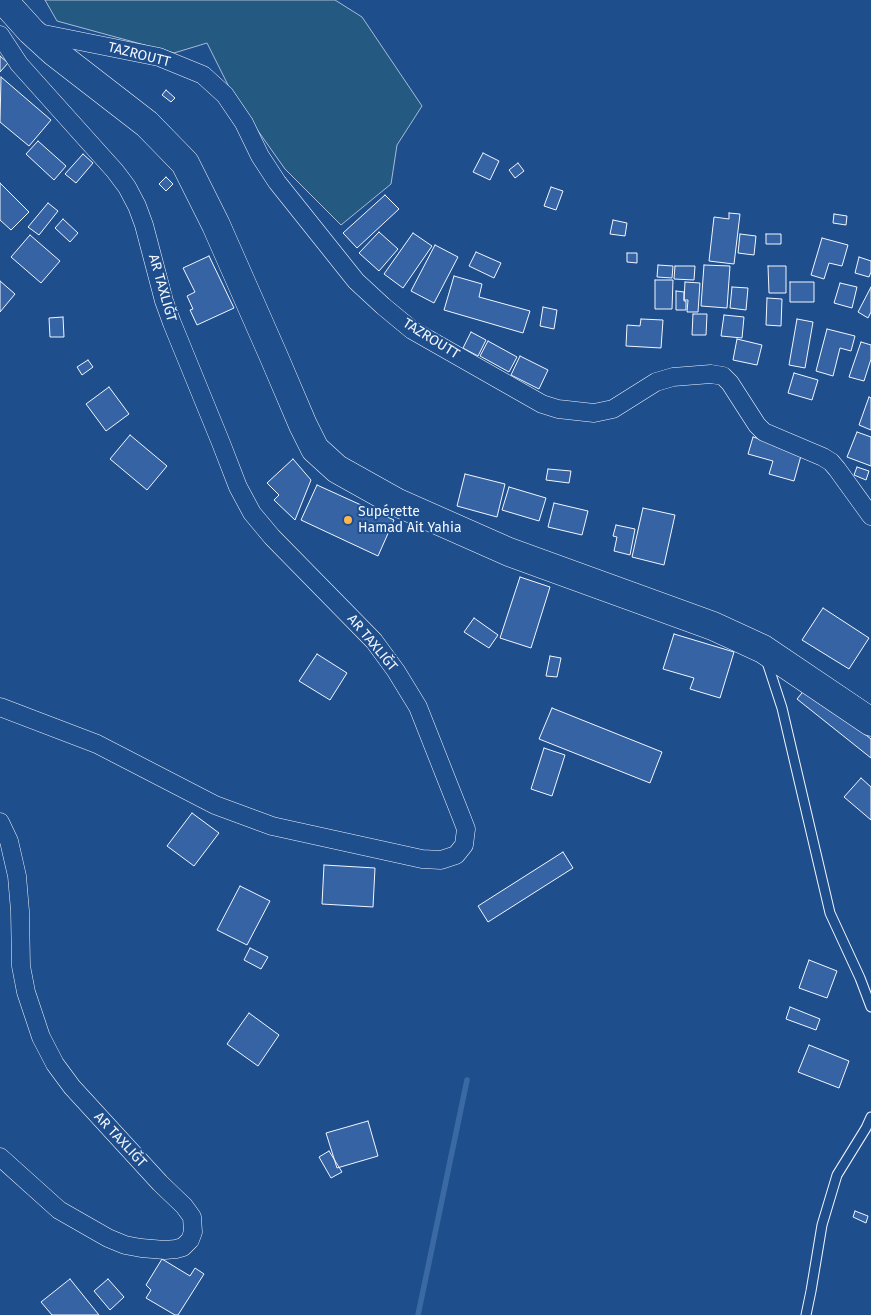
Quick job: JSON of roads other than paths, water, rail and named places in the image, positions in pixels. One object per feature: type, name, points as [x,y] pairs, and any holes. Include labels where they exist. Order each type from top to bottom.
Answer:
[{"type":"main road","points":[[3,0],[31,31],[54,52],[147,124],[185,163],[216,225],[307,434],[315,450],[338,470],[396,502],[509,552],[713,626],[763,649],[871,722]]},
{"type":"street","name":"TAZROUTT","points":[[31,31],[159,58],[203,75],[224,95],[244,123],[260,156],[277,182],[356,281],[397,318],[429,340],[542,404],[558,409],[594,413],[613,409],[656,382],[673,377],[711,374],[723,376],[730,383],[757,425],[764,432],[831,462],[871,516]]},
{"type":"street","name":"AR TAXLIǦT","points":[[0,35],[19,64],[127,187],[144,225],[164,301],[172,323],[222,442],[238,487],[252,514],[272,537],[374,641],[396,671],[418,707],[461,816],[466,830],[464,845],[456,855],[441,860],[422,859],[272,826],[215,805],[97,744],[0,706]]},
{"type":"street","name":"AR TAXLIǦT","points":[[0,822],[9,841],[17,876],[21,966],[26,992],[41,1037],[55,1064],[72,1087],[160,1183],[184,1206],[192,1217],[193,1232],[190,1240],[176,1249],[165,1250],[125,1245],[108,1238],[60,1210],[0,1157]]},
{"type":"lane","points":[[763,649],[782,708],[830,913],[860,978],[871,1007]]},
{"type":"lane","points":[[806,1315],[822,1225],[837,1175],[871,1117]]},
{"type":"waterway","points":[[418,1315],[467,1080]]},
{"type":"place","name":"Supérette Hamad Ait Yahia","points":[[348,520]]}]
